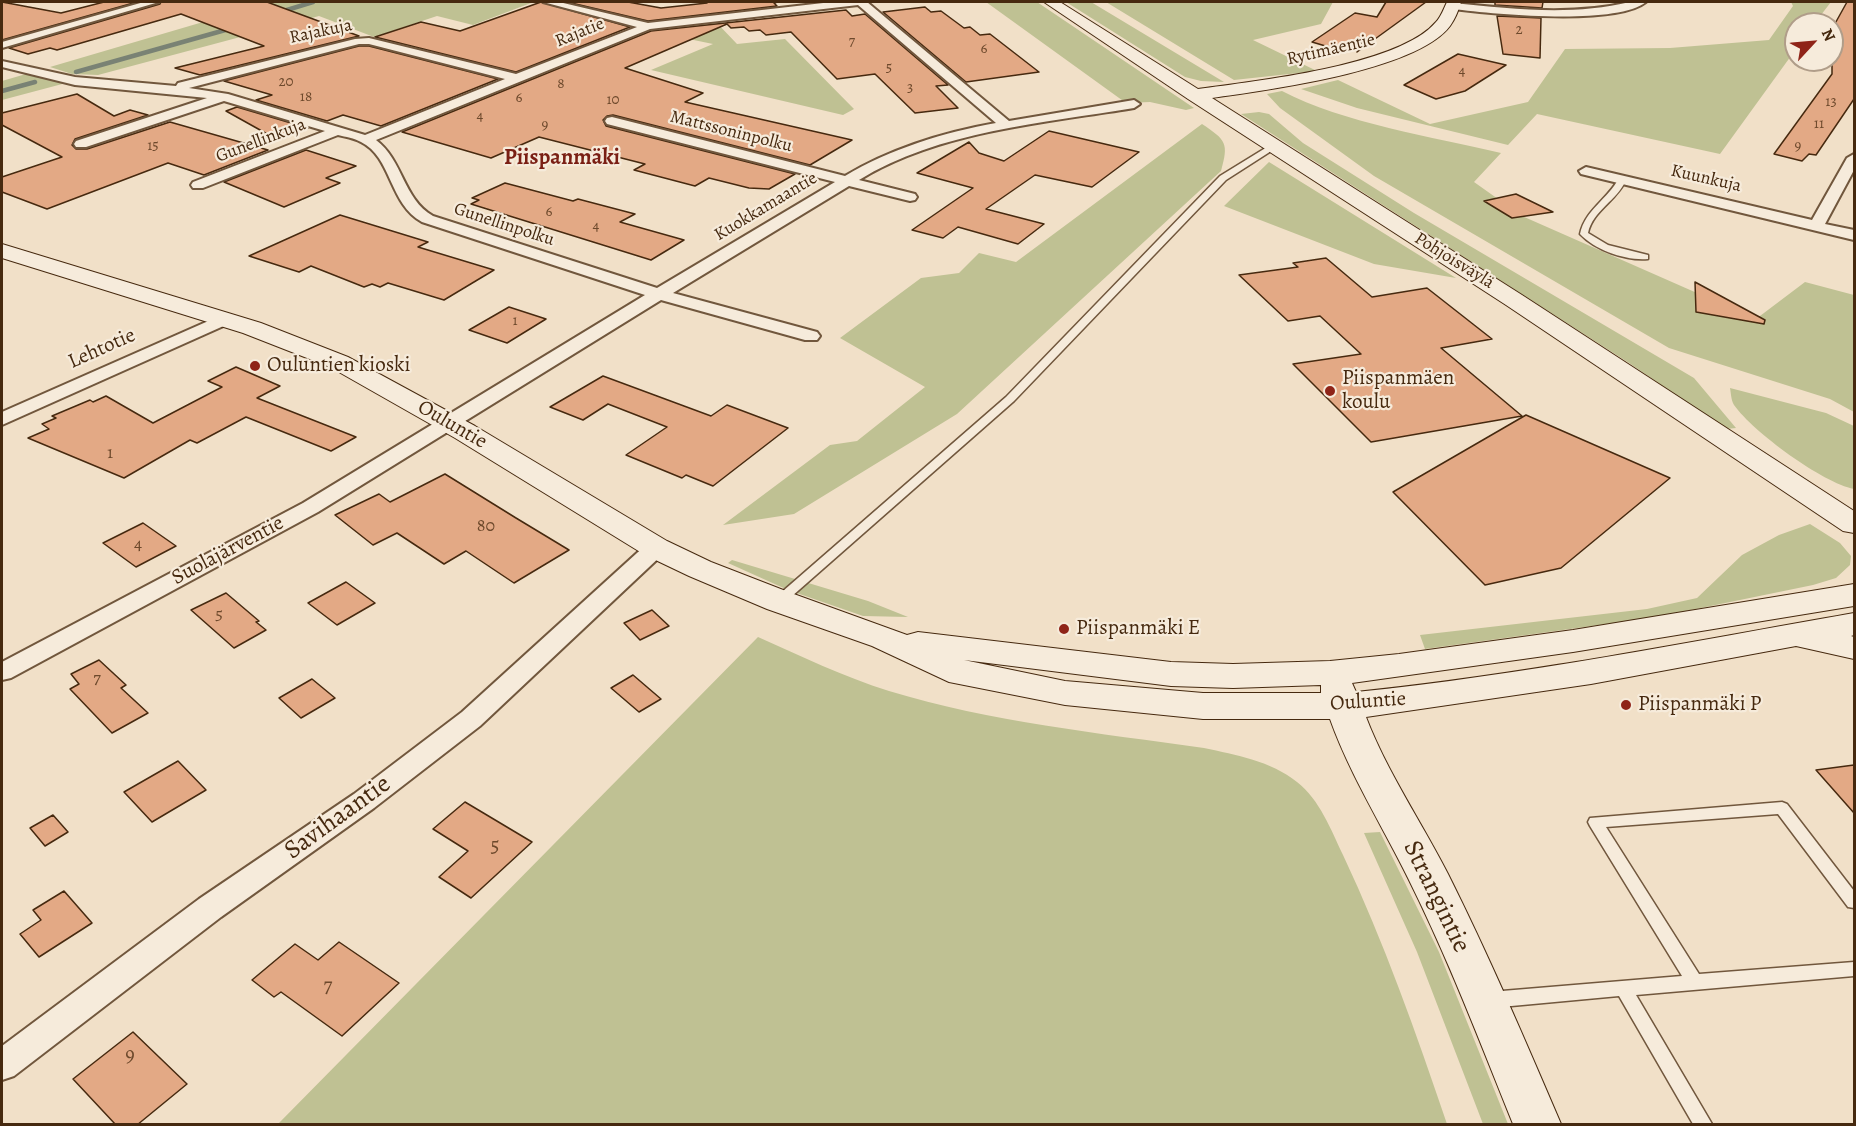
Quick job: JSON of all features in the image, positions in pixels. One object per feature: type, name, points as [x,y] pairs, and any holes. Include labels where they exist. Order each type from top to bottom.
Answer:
[{"type":"main road","name":"Pohjoisväylä","points":[[1051,2],[1514,300],[1854,524]]},
{"type":"main road","name":"Rytimäentie","points":[[1194,95],[1323,74],[1379,59],[1413,46],[1434,33],[1443,24],[1453,4]]},
{"type":"main road","name":"Ouluntie","points":[[2,251],[300,345],[339,362],[451,424],[656,548],[700,569],[779,602],[885,638],[961,673],[1065,693],[1230,707],[1337,689],[1398,666],[1573,641],[1854,595]]},
{"type":"main road","name":"Ouluntie","points":[[1337,689],[1412,699],[1591,672],[1854,624]]},
{"type":"main road","points":[[1792,635],[1854,648]]},
{"type":"main road","name":"Strangintie","points":[[1337,689],[1360,750],[1428,876],[1486,1001],[1536,1125]]},
{"type":"street","points":[[2,45],[154,2]]},
{"type":"street","points":[[548,2],[648,26]]},
{"type":"street","name":"Rajatie","points":[[366,139],[648,26],[855,2]]},
{"type":"street","points":[[861,2],[1005,124]]},
{"type":"street","points":[[1453,4],[1561,12],[1608,8],[1641,2]]},
{"type":"street","name":"Rajakuja","points":[[169,89],[359,41],[369,41],[516,78]]},
{"type":"street","name":"Gunellinpolku","points":[[2,64],[75,81],[169,89],[224,97],[366,139],[384,152],[407,200],[416,211],[428,219],[658,294],[811,336]]},
{"type":"street","points":[[81,144],[224,97]]},
{"type":"street","name":"Kuokkamaantie","points":[[451,424],[489,397],[870,168],[905,153],[1005,124],[1134,104]]},
{"type":"street","name":"Mattssoninpolku","points":[[612,121],[910,197]]},
{"type":"street","name":"Gunellinkuja","points":[[198,185],[337,131]]},
{"type":"street","points":[[1817,225],[1854,158]]},
{"type":"street","name":"Kuunkuja","points":[[1586,171],[1854,235]]},
{"type":"street","name":"Lehtotie","points":[[2,419],[222,320]]},
{"type":"street","name":"Suolajärventie","points":[[2,672],[266,532],[451,424]]},
{"type":"street","name":"Savihaantie","points":[[2,1065],[210,908],[364,801],[471,719],[656,548]]},
{"type":"lane","points":[[779,602],[1010,399],[1223,178],[1275,146]]},
{"type":"lane","points":[[1622,180],[1617,193],[1591,214],[1584,226],[1584,234],[1592,243],[1615,251],[1645,257]]},
{"type":"lane","points":[[1695,982],[1595,822],[1782,808],[1854,902]]},
{"type":"lane","points":[[1486,1001],[1854,969]]},
{"type":"lane","points":[[1624,989],[1702,1125]]},
{"type":"green space","points":[[271,2],[531,3],[473,25],[437,16],[374,37],[319,16],[98,75],[72,74],[50,67]]},
{"type":"green space","points":[[986,2],[1037,2],[1194,108],[1186,110],[1150,102],[1126,103]]},
{"type":"green space","points":[[1066,2],[1091,2],[1224,82],[1201,81],[1185,77]]},
{"type":"green space","points":[[1106,2],[1333,2],[1321,24],[1253,40],[1317,71],[1234,80]]},
{"type":"green space","points":[[1791,2],[1831,2],[1823,12],[1789,12],[1793,6]]},
{"type":"green space","points":[[1784,19],[1784,66],[1720,154],[1537,114],[1508,145],[1357,108],[1301,89],[1338,80],[1430,124],[1528,102],[1565,49],[1670,48],[1769,40]]},
{"type":"green space","points":[[716,22],[737,44],[785,39],[854,109],[843,115],[651,70],[713,44],[650,31]]},
{"type":"green space","points":[[26,74],[66,83],[2,100],[2,81]]},
{"type":"green space","points":[[1282,91],[1332,112],[1360,120],[1501,153],[1474,182],[1522,216],[1756,319],[1805,282],[1854,295],[1854,412],[1830,399],[1669,348],[1374,176],[1280,108],[1267,94]]},
{"type":"green space","points":[[1259,112],[1269,114],[1303,143],[1414,213],[1694,378],[1736,428],[1726,429],[1629,363],[1241,114]]},
{"type":"green space","points":[[1202,124],[1224,143],[1225,154],[1221,171],[957,414],[794,514],[723,525],[830,445],[857,441],[925,387],[840,338],[921,278],[959,273],[979,253],[1016,262]]},
{"type":"green space","points":[[1269,162],[1456,278],[1374,264],[1224,206]]},
{"type":"green space","points":[[1730,388],[1826,413],[1854,426],[1854,489],[1841,485],[1807,467],[1756,429],[1734,405]]},
{"type":"green space","points":[[1810,524],[1840,543],[1851,556],[1850,565],[1836,578],[1813,585],[1657,617],[1425,649],[1420,635],[1647,609],[1697,598],[1742,555],[1779,535]]},
{"type":"green space","points":[[732,560],[868,601],[908,617],[863,616],[788,590],[728,563]]},
{"type":"green space","points":[[758,637],[856,679],[928,702],[1045,726],[1228,753],[1265,764],[1297,782],[1318,806],[1358,888],[1386,954],[1447,1124],[278,1124]]},
{"type":"green space","points":[[1380,832],[1439,952],[1508,1124],[1483,1124],[1417,952],[1364,833]]},
{"type":"building","points":[[2,2],[61,13],[104,2],[137,2],[2,40]]},
{"type":"building","points":[[161,2],[267,2],[359,36],[200,75],[175,68],[264,46],[181,14],[57,50],[50,48],[28,54],[9,48]]},
{"type":"building","points":[[541,2],[630,27],[516,72],[375,37],[421,22],[460,31]]},
{"type":"building","points":[[567,2],[628,2],[661,8],[707,3],[705,2],[778,2],[774,3],[777,6],[648,21]]},
{"type":"building","points":[[1386,2],[1426,2],[1357,52],[1362,42],[1339,50],[1312,42],[1355,13],[1377,17]]},
{"type":"building","points":[[1495,2],[1543,2],[1542,8],[1495,5]]},
{"type":"building","points":[[1847,2],[1854,2],[1854,99],[1816,155],[1809,154],[1802,161],[1774,154],[1832,72],[1844,72],[1844,12],[1841,12]]},
{"type":"building","points":[[925,7],[931,12],[941,11],[964,28],[970,27],[980,35],[990,34],[1039,72],[966,82],[883,12]]},
{"type":"building","points":[[846,10],[852,16],[865,14],[948,85],[936,86],[958,108],[915,113],[875,74],[837,79],[791,32],[766,35],[760,30],[749,31],[744,27],[731,28],[727,24],[625,68],[703,93],[685,102],[852,140],[810,165],[613,115],[603,120],[606,126],[795,174],[769,189],[749,188],[709,178],[695,186],[634,170],[645,164],[539,137],[491,158],[402,132],[651,31]]},
{"type":"building","points":[[1497,16],[1541,18],[1540,58],[1503,54]]},
{"type":"building","points":[[359,46],[369,46],[498,79],[381,126],[343,115],[327,121],[256,100],[272,95],[224,81]]},
{"type":"building","points":[[1458,54],[1506,65],[1465,91],[1436,99],[1404,85]]},
{"type":"building","points":[[77,94],[114,116],[130,110],[148,115],[75,139],[72,145],[76,149],[87,149],[170,122],[268,150],[204,175],[168,163],[47,209],[2,192],[2,177],[62,157],[2,125],[2,113]]},
{"type":"building","points":[[237,107],[308,128],[278,140],[226,111]]},
{"type":"building","points":[[1049,131],[1139,152],[1092,187],[1035,175],[986,209],[1044,224],[1018,244],[958,227],[943,238],[912,230],[973,188],[917,173],[969,142],[979,153],[1004,161]]},
{"type":"building","points":[[306,150],[356,166],[326,178],[340,183],[284,207],[224,182]]},
{"type":"building","points":[[505,183],[635,214],[620,222],[684,240],[651,260],[471,204],[479,200],[472,198]]},
{"type":"building","points":[[1516,194],[1553,212],[1512,218],[1484,201]]},
{"type":"building","points":[[340,215],[428,242],[418,247],[494,270],[444,300],[388,283],[380,287],[372,284],[364,287],[311,266],[299,272],[249,256]]},
{"type":"building","points":[[1326,258],[1372,297],[1427,288],[1492,339],[1441,348],[1522,416],[1371,442],[1293,364],[1361,354],[1320,316],[1288,321],[1239,275],[1298,267],[1293,263]]},
{"type":"building","points":[[1695,282],[1765,320],[1764,324],[1696,312]]},
{"type":"building","points":[[509,307],[546,319],[507,343],[469,330]]},
{"type":"building","points":[[236,367],[280,386],[257,398],[356,437],[331,451],[246,417],[197,443],[190,440],[124,478],[28,438],[49,429],[42,424],[56,418],[52,416],[90,400],[93,402],[106,396],[153,423],[222,387],[208,381]]},
{"type":"building","points":[[603,376],[711,416],[727,405],[788,428],[713,486],[686,475],[682,478],[626,455],[667,427],[608,404],[583,420],[550,407]]},
{"type":"building","points":[[1526,415],[1670,478],[1561,568],[1485,585],[1393,492]]},
{"type":"building","points":[[445,474],[569,550],[514,583],[466,551],[444,564],[397,533],[373,545],[335,515],[379,494],[390,502]]},
{"type":"building","points":[[143,523],[176,546],[136,567],[103,543]]},
{"type":"building","points":[[346,582],[375,603],[337,625],[308,603]]},
{"type":"building","points":[[226,593],[259,621],[256,622],[266,630],[234,648],[191,610]]},
{"type":"building","points":[[652,610],[669,626],[640,640],[624,623]]},
{"type":"building","points":[[99,660],[126,685],[121,688],[148,713],[112,733],[70,689],[79,684],[71,674]]},
{"type":"building","points":[[633,675],[661,699],[639,712],[611,688]]},
{"type":"building","points":[[312,679],[335,698],[301,718],[279,698]]},
{"type":"building","points":[[178,761],[206,790],[152,822],[124,792]]},
{"type":"building","points":[[1854,765],[1854,813],[1816,770]]},
{"type":"building","points":[[465,802],[532,842],[471,898],[439,877],[468,851],[433,829]]},
{"type":"building","points":[[53,815],[68,832],[45,846],[30,828]]},
{"type":"building","points":[[64,891],[92,923],[39,957],[20,934],[41,920],[33,910]]},
{"type":"building","points":[[339,942],[399,983],[342,1036],[281,992],[274,997],[252,980],[295,944],[318,960]]},
{"type":"building","points":[[133,1032],[187,1084],[137,1125],[116,1125],[73,1079]]},
{"type":"waterway","points":[[277,13],[313,2]]},
{"type":"waterway","points":[[76,72],[236,27]]},
{"type":"waterway","points":[[2,91],[35,82]]},
{"type":"place","name":"Ouluntien kioski","points":[[255,366]]},
{"type":"place","name":"Piispanmäen koulu","points":[[1330,391]]},
{"type":"place","name":"Piispanmäki E","points":[[1064,629]]},
{"type":"place","name":"Piispanmäki P","points":[[1626,705]]},
{"type":"district","name":"Piispanmäki","points":[[562,159]]}]
